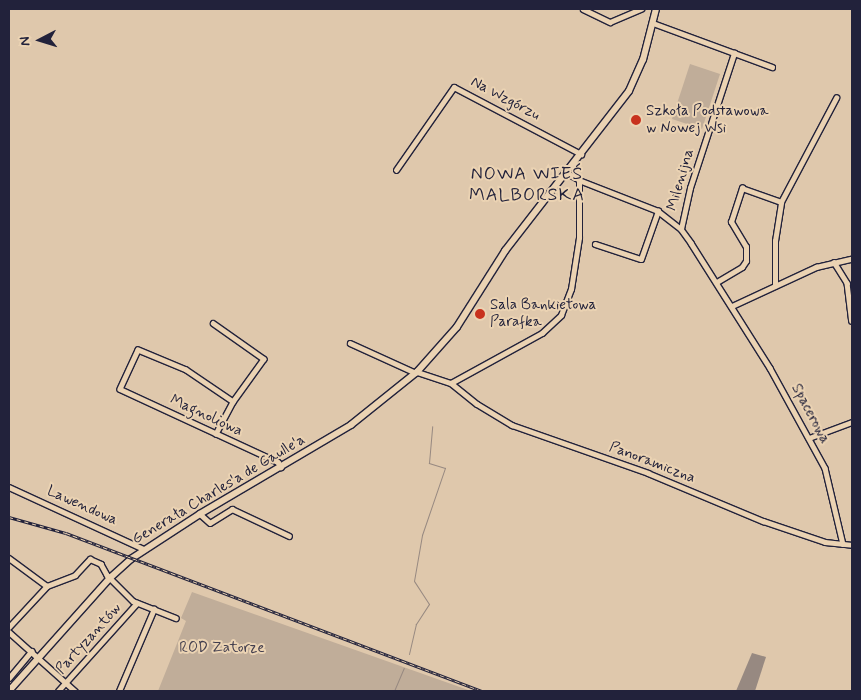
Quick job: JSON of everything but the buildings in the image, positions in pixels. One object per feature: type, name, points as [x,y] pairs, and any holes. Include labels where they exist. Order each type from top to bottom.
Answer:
[{"type":"main road","name":"Generała Charles'a de Gaulle'a","points":[[9,691],[110,578],[144,549],[351,425],[417,372],[457,328],[505,251],[581,154],[637,76],[653,24],[654,9]]},
{"type":"street","points":[[583,9],[610,22],[640,9]]},
{"type":"street","points":[[653,24],[772,67]]},
{"type":"street","name":"Milenijna","points":[[681,230],[690,188],[734,53]]},
{"type":"street","name":"Na Wzgórzu","points":[[396,170],[454,87],[581,154]]},
{"type":"street","points":[[774,286],[775,241],[781,202],[836,98]]},
{"type":"street","name":"Spacerowa","points":[[566,173],[579,180],[658,211],[681,230],[732,306],[825,468],[843,544]]},
{"type":"street","points":[[350,343],[417,372],[451,383],[542,333],[561,315],[571,289],[578,253],[579,180]]},
{"type":"street","points":[[716,282],[742,267],[746,261],[746,247],[730,222],[742,188],[781,202]]},
{"type":"street","points":[[595,244],[641,259],[658,211]]},
{"type":"street","points":[[732,306],[816,267],[852,259]]},
{"type":"street","points":[[834,262],[847,283],[852,321]]},
{"type":"street","points":[[213,323],[264,359],[233,402],[216,434]]},
{"type":"street","name":"Magnoliowa","points":[[233,402],[186,370],[138,350],[120,389],[278,462],[281,467]]},
{"type":"street","name":"Panoramiczna","points":[[451,383],[477,404],[512,425],[648,473],[763,522],[825,542],[852,545]]},
{"type":"street","points":[[809,438],[852,422]]},
{"type":"street","name":"Lawendowa","points":[[9,487],[144,549]]},
{"type":"street","points":[[200,514],[210,523],[232,509],[289,536]]},
{"type":"street","points":[[9,558],[47,586]]},
{"type":"street","points":[[9,627],[47,586],[75,575],[90,559],[101,564],[110,578],[137,603],[176,618]]},
{"type":"street","name":"Partyzantów","points":[[58,691],[137,603]]},
{"type":"street","points":[[119,691],[154,609]]},
{"type":"street","points":[[9,632],[32,651],[64,684],[75,691]]},
{"type":"street","points":[[9,678],[32,651]]},
{"type":"green space","points":[[690,64],[720,74],[702,129],[672,119]]},
{"type":"green space","name":"ROD Zatorze","points":[[192,592],[471,691],[158,691],[186,621],[181,618]]},
{"type":"shaded area","points":[[752,653],[766,657],[755,691],[736,691]]},
{"type":"waterway","points":[[409,654],[416,624],[429,604],[414,581],[422,535],[445,468],[429,463],[432,426]]},
{"type":"waterway","points":[[394,691],[404,668]]},
{"type":"railway","points":[[9,517],[66,533],[483,691]]},
{"type":"place","name":"Szkoła Podstawowa w Nowej Wsi","points":[[636,120]]},
{"type":"place","name":"Sala Bankietowa Parafka","points":[[480,314]]},
{"type":"district","name":"NOWA WIEŚ MALBORSKA","points":[[527,185]]}]
